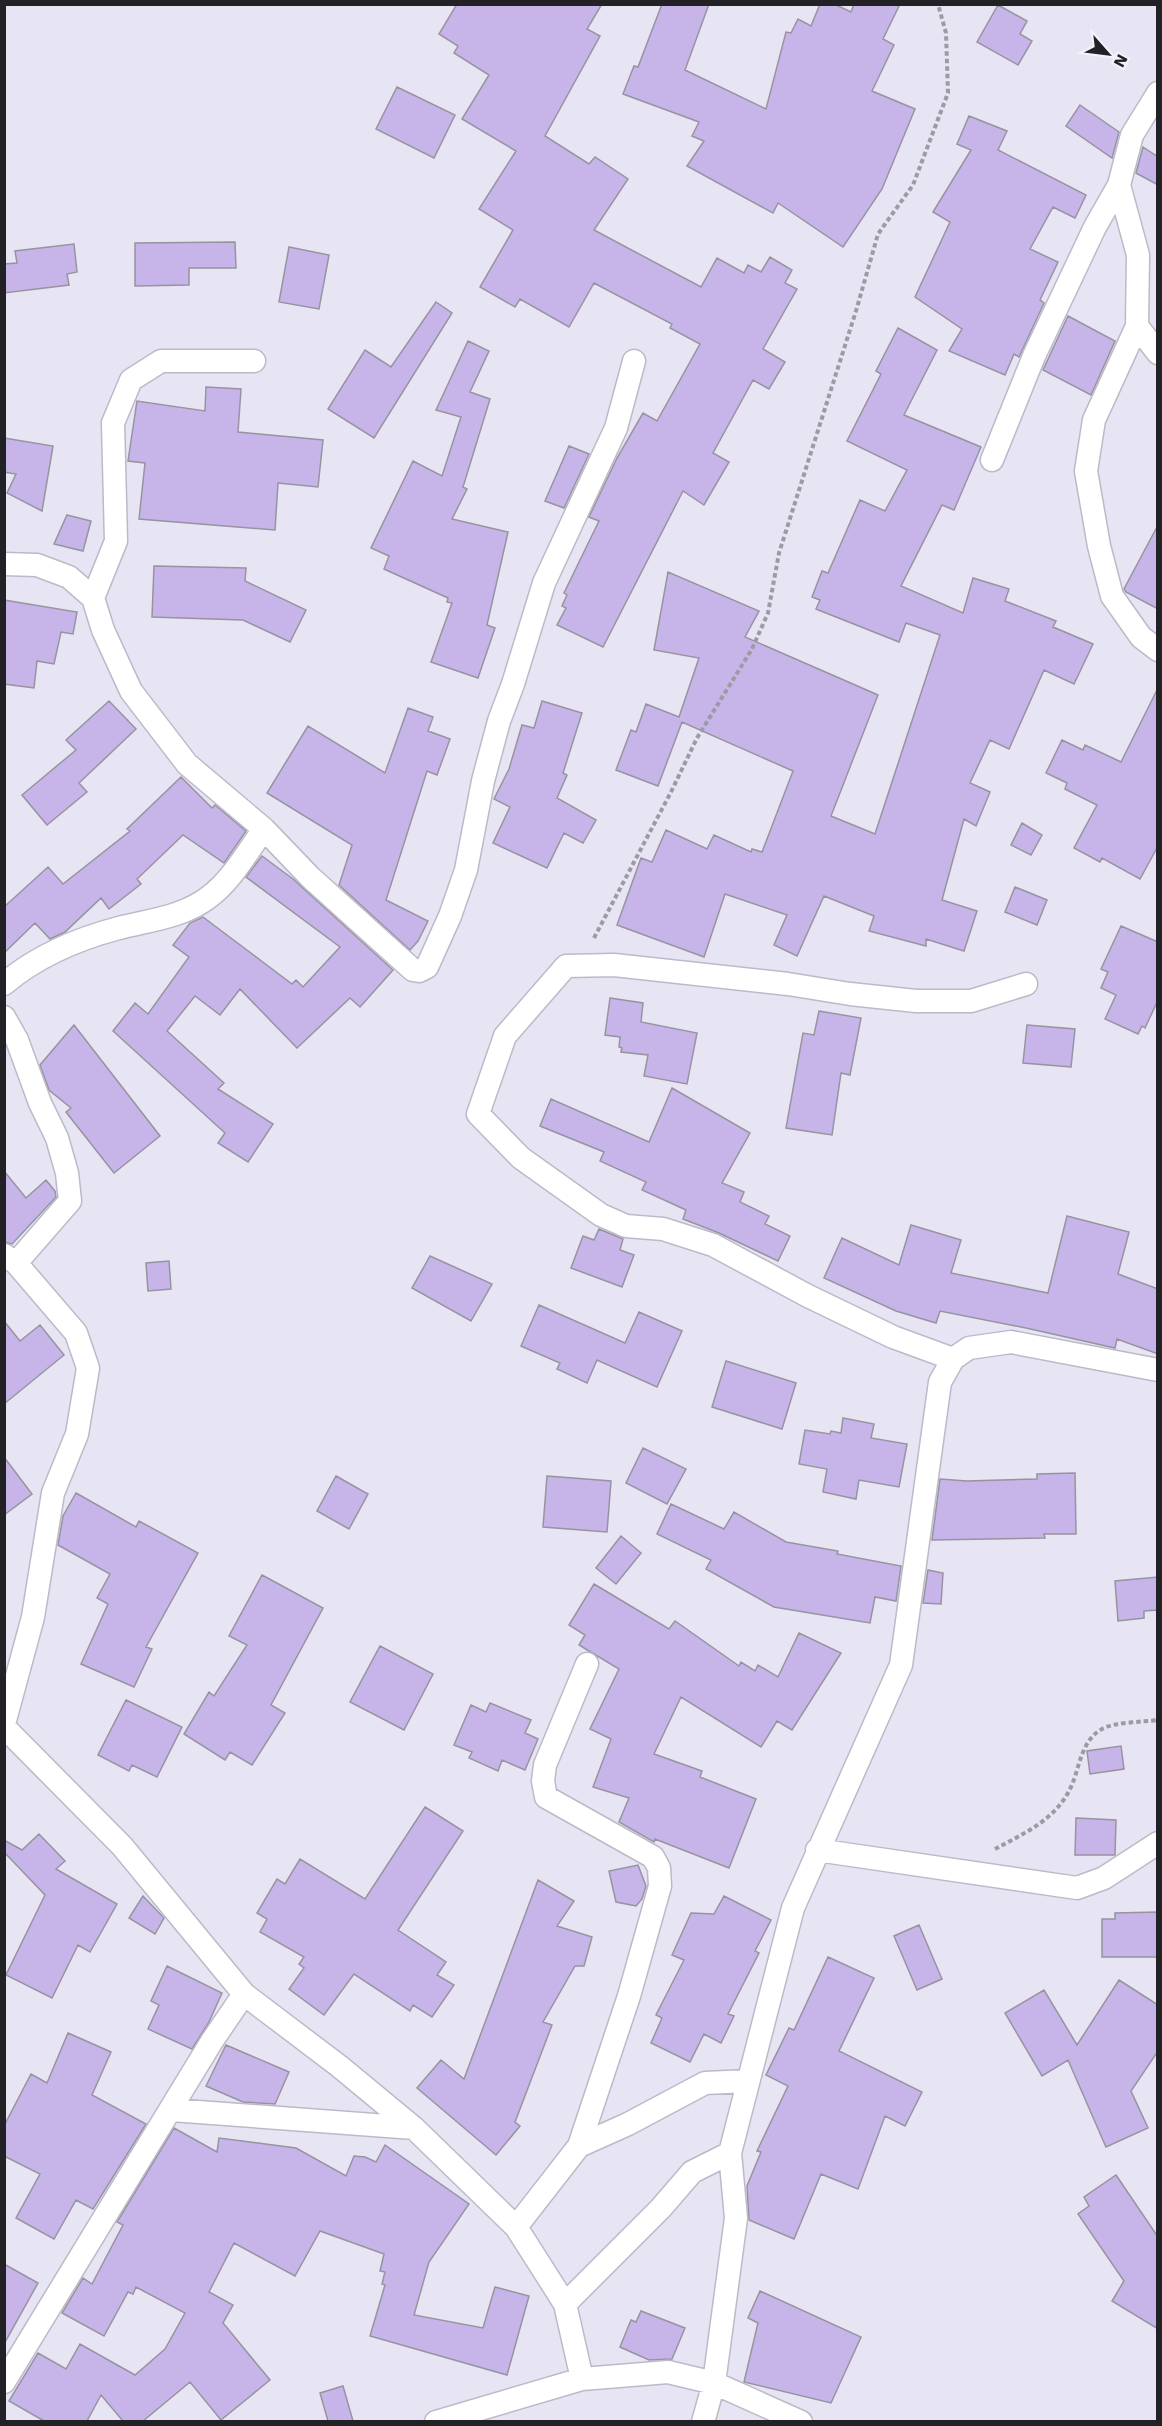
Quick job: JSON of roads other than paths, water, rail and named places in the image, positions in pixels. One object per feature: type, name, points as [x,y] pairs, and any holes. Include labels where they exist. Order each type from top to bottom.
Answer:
[{"type":"street","points":[[993,460],[1034,356],[1095,227],[1119,185],[1132,135],[1158,93]]},
{"type":"street","points":[[1119,185],[1138,255],[1137,326],[1094,420],[1086,471],[1099,546],[1112,596],[1141,637],[1158,650]]},
{"type":"street","points":[[1137,326],[1158,353]]},
{"type":"street","points":[[93,598],[116,541],[113,423],[131,380],[161,361],[254,361]]},
{"type":"street","points":[[4,564],[37,565],[69,577],[93,598],[103,630],[131,691],[187,764],[264,829],[310,877],[413,970],[418,971],[427,968],[450,916],[466,870],[481,792],[499,721],[541,593],[616,428],[634,361]]},
{"type":"street","points":[[4,984],[20,970],[52,951],[116,929],[180,914],[210,897],[229,878],[264,829]]},
{"type":"street","points":[[953,1359],[872,1327],[712,1245],[663,1229],[626,1226],[602,1215],[521,1158],[478,1114],[505,1036],[566,966],[614,965],[916,1001],[971,1001],[1026,984]]},
{"type":"street","points":[[4,1017],[17,1040],[40,1102],[57,1138],[68,1173],[70,1201],[10,1259],[76,1333],[88,1368],[77,1434],[53,1493],[33,1617],[4,1726],[122,1845],[244,1994],[339,2066],[414,2128],[516,2227],[566,2304],[582,2379]]},
{"type":"street","points":[[703,2421],[714,2383],[736,2218],[730,2153],[793,1908],[901,1665],[940,1382],[953,1359],[969,1348],[1011,1342],[1158,1370]]},
{"type":"street","points":[[516,2227],[579,2146],[629,1996],[660,1886],[659,1868],[653,1857],[546,1797],[543,1781],[544,1765],[587,1664]]},
{"type":"street","points":[[817,1850],[1077,1888],[1104,1878],[1158,1843]]},
{"type":"street","points":[[4,2382],[212,2041],[244,1994]]},
{"type":"street","points":[[579,2146],[628,2124],[705,2083],[748,2081]]},
{"type":"street","points":[[171,2110],[414,2128]]},
{"type":"street","points":[[566,2304],[661,2208],[692,2172],[730,2153]]},
{"type":"street","points":[[436,2421],[582,2379],[668,2372],[714,2383],[801,2421]]}]
